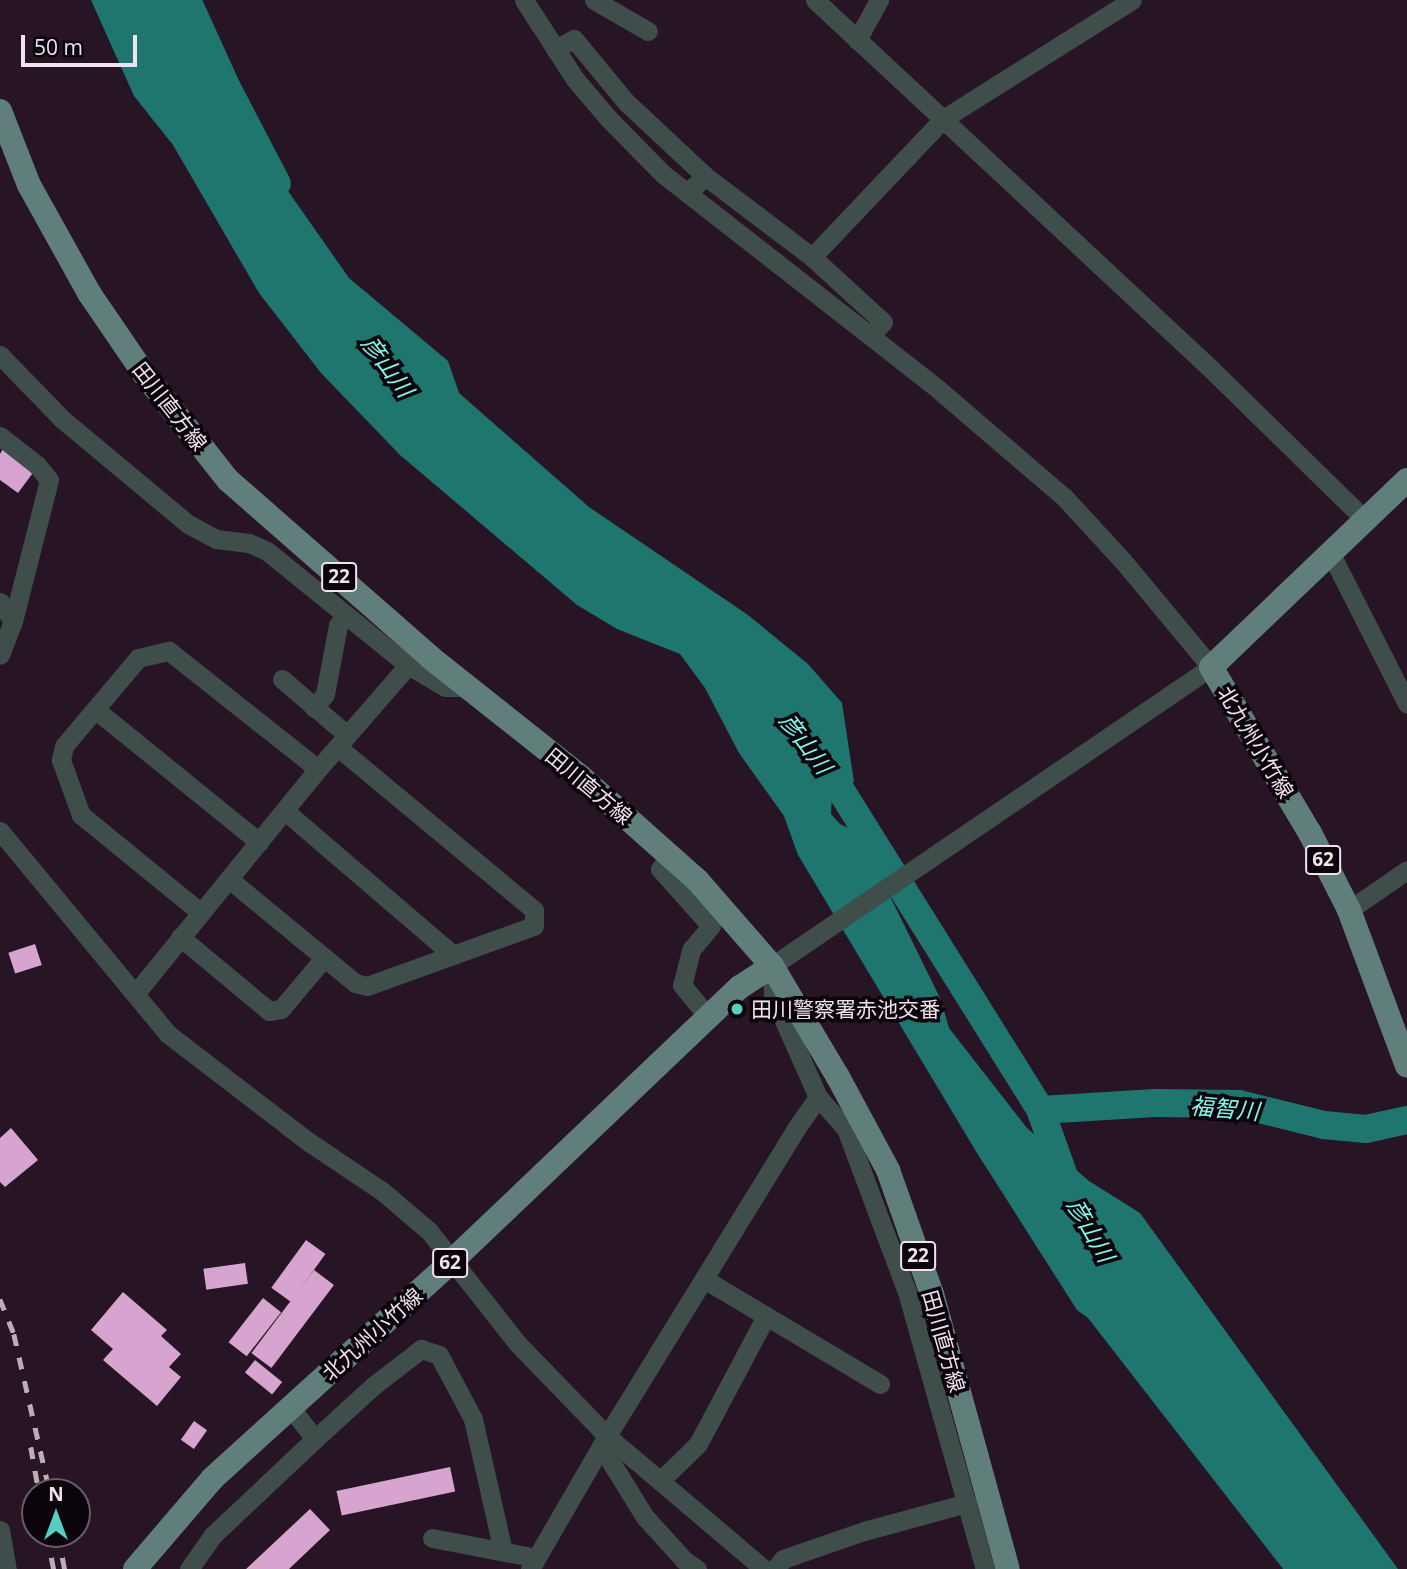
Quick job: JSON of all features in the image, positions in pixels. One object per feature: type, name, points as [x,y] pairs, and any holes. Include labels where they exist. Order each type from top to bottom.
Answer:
[{"type":"main road","name":"田川直方線","points":[[0,111],[29,185],[89,293],[145,375],[228,480],[431,658],[581,777],[697,880],[779,960],[888,1170],[932,1294],[1008,1569]]},
{"type":"main road","name":"北九州小竹線","points":[[1407,480],[1203,672],[1310,833],[1349,910],[1407,1066]]},
{"type":"main road","name":"北九州小竹線","points":[[135,1569],[213,1478],[453,1260],[740,987],[779,960]]},
{"type":"street","points":[[525,0],[555,49],[608,118],[663,174],[870,336],[1064,497],[1124,561],[1203,672],[779,960],[773,996],[818,1097],[846,1129],[907,1292],[985,1569]]},
{"type":"street","points":[[815,0],[1209,368],[1364,520]]},
{"type":"street","points":[[857,40],[879,0]]},
{"type":"street","points":[[603,2],[648,31]]},
{"type":"street","points":[[812,257],[943,119],[1121,3]]},
{"type":"street","points":[[555,49],[574,39],[626,102],[705,176],[812,257],[883,323],[870,336]]},
{"type":"street","points":[[687,193],[705,176]]},
{"type":"street","points":[[0,355],[62,419],[188,524],[216,539],[249,543],[267,551],[408,665],[445,687],[469,687]]},
{"type":"street","points":[[0,436],[37,465],[48,480],[13,621],[0,655]]},
{"type":"street","points":[[1331,554],[1407,704]]},
{"type":"street","points":[[0,601],[13,621]]},
{"type":"street","points":[[314,708],[325,694],[338,625],[345,615]]},
{"type":"street","points":[[201,912],[80,815],[61,760],[64,746],[138,658],[169,651],[318,769]]},
{"type":"street","points":[[135,994],[318,769],[408,665]]},
{"type":"street","points":[[229,879],[355,983],[367,986],[534,926],[534,910],[343,741],[314,708],[282,679]]},
{"type":"street","points":[[96,710],[259,842]]},
{"type":"street","points":[[285,811],[453,955]]},
{"type":"street","points":[[0,831],[169,1034],[309,1142],[382,1191],[429,1231],[517,1343],[604,1441],[660,1481],[764,1569]]},
{"type":"street","points":[[670,856],[660,869],[711,926],[691,950],[682,985],[709,1018]]},
{"type":"street","points":[[1349,910],[1407,870]]},
{"type":"street","points":[[180,937],[269,1011],[281,1009],[324,958]]},
{"type":"street","points":[[432,1538],[503,1551],[532,1565],[604,1441],[818,1097]]},
{"type":"street","points":[[704,1279],[880,1384]]},
{"type":"street","points":[[660,1481],[698,1444],[766,1316]]},
{"type":"street","points":[[189,1569],[213,1535],[373,1386],[421,1349],[439,1356],[473,1419],[503,1551]]},
{"type":"street","points":[[290,1407],[315,1439]]},
{"type":"street","points":[[604,1441],[645,1517],[684,1560],[697,1569]]},
{"type":"street","points":[[775,1569],[783,1559],[864,1531],[967,1503]]},
{"type":"street","points":[[0,1530],[7,1569]]},
{"type":"water","points":[[91,0],[191,0],[218,91],[349,278],[448,361],[459,393],[589,507],[748,615],[808,664],[842,703],[854,782],[832,795],[831,814],[840,824],[859,833],[941,1000],[949,1028],[1027,1128],[1089,1181],[1140,1213],[1398,1569],[1283,1569],[1088,1318],[1077,1310],[977,1153],[798,855],[784,816],[739,753],[705,688],[680,654],[617,629],[577,605],[400,455],[321,373],[259,293],[173,145],[134,96]]},
{"type":"building","points":[[4,447],[35,470],[18,493],[0,480],[0,454]]},
{"type":"building","points":[[35,944],[42,965],[15,974],[8,953]]},
{"type":"building","points":[[11,1128],[38,1160],[5,1187],[0,1182],[0,1138]]},
{"type":"building","points":[[306,1240],[325,1254],[291,1302],[271,1288]]},
{"type":"building","points":[[245,1263],[248,1284],[206,1290],[203,1269]]},
{"type":"building","points":[[314,1270],[334,1285],[271,1368],[251,1353]]},
{"type":"building","points":[[123,1292],[167,1330],[161,1336],[181,1354],[169,1367],[181,1377],[157,1406],[103,1360],[113,1349],[91,1330]]},
{"type":"building","points":[[263,1298],[281,1312],[247,1356],[229,1342]]},
{"type":"building","points":[[255,1360],[282,1382],[272,1394],[245,1372]]},
{"type":"building","points":[[194,1421],[207,1430],[194,1449],[181,1440]]},
{"type":"building","points":[[450,1467],[455,1491],[342,1516],[337,1491]]},
{"type":"building","points":[[310,1509],[330,1530],[289,1569],[246,1569]]},
{"type":"waterway","name":"彦山川","points":[[187,0],[226,86],[277,184]]},
{"type":"waterway","name":"彦山川","points":[[820,757],[1040,1109],[1069,1190]]},
{"type":"waterway","name":"福智川","points":[[1041,1110],[1155,1103],[1239,1104],[1324,1125],[1366,1129],[1407,1120]]},
{"type":"railway","points":[[0,1299],[14,1334],[47,1478]]},
{"type":"railway","points":[[31,1447],[37,1478]]},
{"type":"railway","points":[[50,1548],[54,1569]]},
{"type":"railway","points":[[61,1548],[65,1569]]},
{"type":"place","name":"田川警察署赤池交番","points":[[737,1009]]}]
